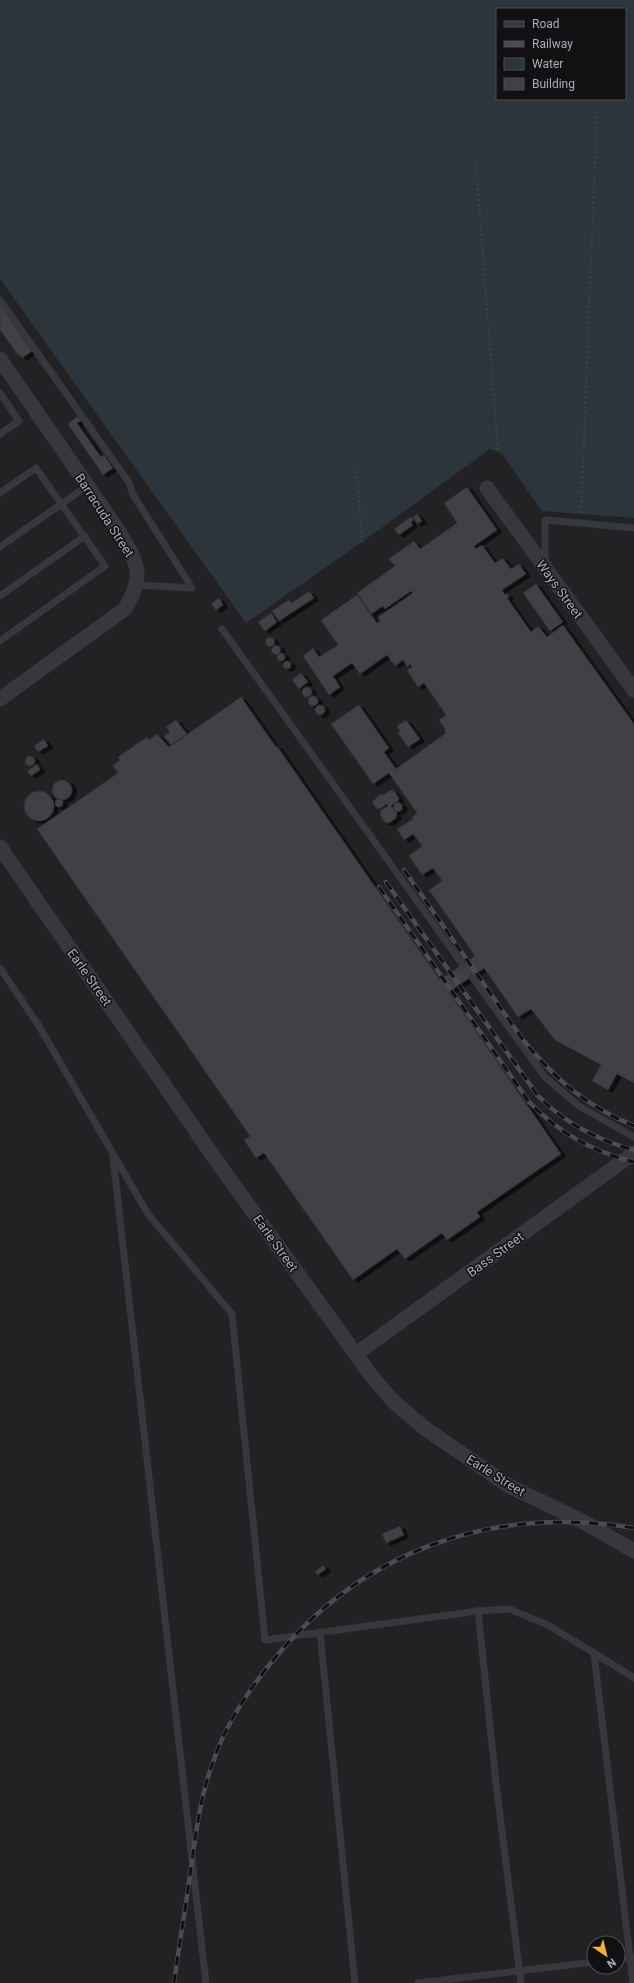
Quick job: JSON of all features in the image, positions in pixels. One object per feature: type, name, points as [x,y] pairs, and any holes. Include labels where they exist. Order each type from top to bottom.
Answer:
[{"type":"street","name":"Barracuda Street","points":[[0,359],[116,527],[134,556],[138,574],[135,592],[125,609],[0,699]]},
{"type":"street","name":"Ways Street","points":[[487,488],[634,690]]},
{"type":"street","name":"Earle Street","points":[[0,847],[218,1163],[370,1374],[392,1400],[424,1427],[509,1486],[582,1521],[634,1551]]},
{"type":"street","name":"Bass Street","points":[[356,1354],[634,1152]]},
{"type":"lane","points":[[0,300],[130,484],[132,493],[192,588],[137,585]]},
{"type":"lane","points":[[0,393],[19,421],[0,434]]},
{"type":"lane","points":[[0,493],[36,468],[106,566],[0,641]]},
{"type":"lane","points":[[0,547],[87,486]]},
{"type":"lane","points":[[545,568],[545,521],[548,520],[634,528]]},
{"type":"lane","points":[[0,596],[84,536]]},
{"type":"lane","points":[[222,629],[463,965]]},
{"type":"lane","points":[[0,968],[39,1026],[148,1214],[232,1314],[265,1640],[478,1610],[509,1609],[548,1625],[634,1678]]},
{"type":"lane","points":[[472,977],[545,1077],[579,1106],[634,1137]]},
{"type":"lane","points":[[112,1153],[206,1983]]},
{"type":"lane","points":[[478,1610],[496,1783],[521,1983]]},
{"type":"lane","points":[[320,1632],[355,1983]]},
{"type":"lane","points":[[594,1653],[632,1958],[633,1983]]},
{"type":"lane","points":[[418,1983],[586,1963]]},
{"type":"path","points":[[581,514],[597,110]]},
{"type":"path","points":[[476,164],[498,452]]},
{"type":"path","points":[[357,470],[362,542]]},
{"type":"shaded area","points":[[0,0],[634,0],[634,1983],[0,1983]]},
{"type":"water","points":[[0,0],[634,0],[634,518],[542,511],[502,454],[490,449],[362,542],[246,623],[0,279]]},
{"type":"building","points":[[0,304],[32,351],[22,358],[19,354],[18,355],[0,330]]},
{"type":"building","points":[[78,416],[81,421],[77,423],[101,457],[104,455],[113,468],[103,475],[68,424]]},
{"type":"building","points":[[467,487],[497,530],[474,546],[476,549],[482,545],[495,563],[503,558],[511,569],[519,564],[526,574],[502,590],[505,595],[507,593],[509,597],[507,598],[531,632],[538,626],[547,637],[563,625],[634,724],[634,1083],[617,1074],[608,1090],[592,1081],[601,1065],[555,1040],[531,1009],[518,1017],[484,968],[449,992],[561,1154],[477,1212],[480,1217],[447,1240],[442,1233],[405,1259],[397,1249],[353,1280],[264,1153],[256,1158],[244,1140],[250,1136],[37,829],[118,773],[113,766],[120,760],[118,757],[147,737],[149,740],[157,734],[169,747],[241,697],[276,747],[277,746],[440,980],[475,956],[429,890],[442,881],[433,868],[422,875],[409,856],[422,846],[413,834],[404,840],[397,829],[413,819],[412,817],[417,813],[389,773],[373,784],[331,724],[359,705],[389,748],[384,752],[396,769],[446,733],[439,720],[446,715],[424,683],[418,687],[407,670],[412,667],[410,664],[407,667],[403,660],[395,666],[387,655],[360,674],[352,663],[333,676],[340,687],[329,695],[303,656],[313,648],[319,657],[338,645],[321,620],[357,595],[377,623],[380,621],[378,617],[413,593],[411,591],[385,609],[383,606],[371,614],[357,593],[395,566],[389,559],[414,541],[420,549],[457,523],[444,503]]},
{"type":"building","points":[[417,514],[422,521],[417,524],[413,517]]},
{"type":"building","points":[[411,517],[414,520],[411,522],[413,525],[399,535],[394,529]]},
{"type":"building","points":[[536,584],[563,622],[550,631],[523,593]]},
{"type":"building","points":[[309,591],[314,598],[279,621],[272,611],[289,600],[292,603]]},
{"type":"building","points":[[219,598],[223,605],[216,610],[211,604]]},
{"type":"building","points":[[271,613],[277,622],[265,631],[258,622]]},
{"type":"building","points":[[268,638],[272,638],[274,642],[272,646],[268,646],[266,644],[266,640]]},
{"type":"building","points":[[274,646],[278,646],[280,650],[278,654],[274,654],[272,652],[272,648]]},
{"type":"building","points":[[279,653],[283,653],[285,657],[283,661],[279,661],[277,659],[277,655]]},
{"type":"building","points":[[285,661],[289,661],[291,665],[289,669],[285,669],[283,667],[283,663]]},
{"type":"building","points":[[301,673],[308,682],[299,689],[292,680]]},
{"type":"building","points":[[305,687],[309,687],[311,688],[311,696],[305,697],[302,694],[302,690]]},
{"type":"building","points":[[311,696],[315,696],[318,701],[315,706],[311,706],[308,703],[308,699]]},
{"type":"building","points":[[318,705],[322,705],[324,706],[324,714],[318,715],[315,712],[315,708]]},
{"type":"building","points":[[176,720],[187,734],[171,745],[164,736],[170,732],[166,727]]},
{"type":"building","points":[[406,720],[420,739],[408,747],[398,733],[400,732],[397,726]]},
{"type":"building","points":[[44,739],[48,746],[38,752],[34,746]]},
{"type":"building","points":[[28,756],[32,756],[35,761],[32,766],[28,766],[25,763],[25,759]]},
{"type":"building","points":[[37,764],[40,770],[31,776],[27,771]]},
{"type":"building","points":[[62,780],[69,783],[72,790],[69,797],[62,800],[55,797],[52,790],[55,783]]},
{"type":"building","points":[[391,790],[394,791],[399,798],[398,801],[391,806],[397,813],[396,818],[389,823],[384,822],[380,815],[381,810],[388,806],[387,804],[380,809],[376,808],[372,802],[381,794],[383,795]]},
{"type":"building","points":[[39,791],[50,795],[54,806],[50,817],[39,821],[28,817],[24,806],[28,795]]},
{"type":"building","points":[[59,799],[62,800],[62,806],[59,807],[56,806],[55,803],[56,800]]},
{"type":"building","points":[[396,803],[400,803],[402,807],[400,811],[396,811],[394,809],[394,805]]},
{"type":"building","points":[[400,1526],[404,1535],[386,1543],[382,1534]]},
{"type":"building","points":[[323,1565],[326,1569],[318,1575],[315,1572]]},
{"type":"railway","points":[[404,870],[523,1040],[535,1054],[560,1080],[586,1101],[634,1126]]},
{"type":"railway","points":[[386,882],[538,1096],[548,1106],[570,1122],[594,1136],[634,1150]]},
{"type":"railway","points":[[379,887],[529,1102],[553,1123],[577,1140],[590,1147],[634,1162]]},
{"type":"railway","points":[[174,1983],[199,1816],[204,1790],[217,1751],[236,1712],[252,1688],[270,1664],[306,1624],[345,1591],[387,1565],[432,1545],[480,1531],[530,1524],[581,1523],[634,1528]]}]
